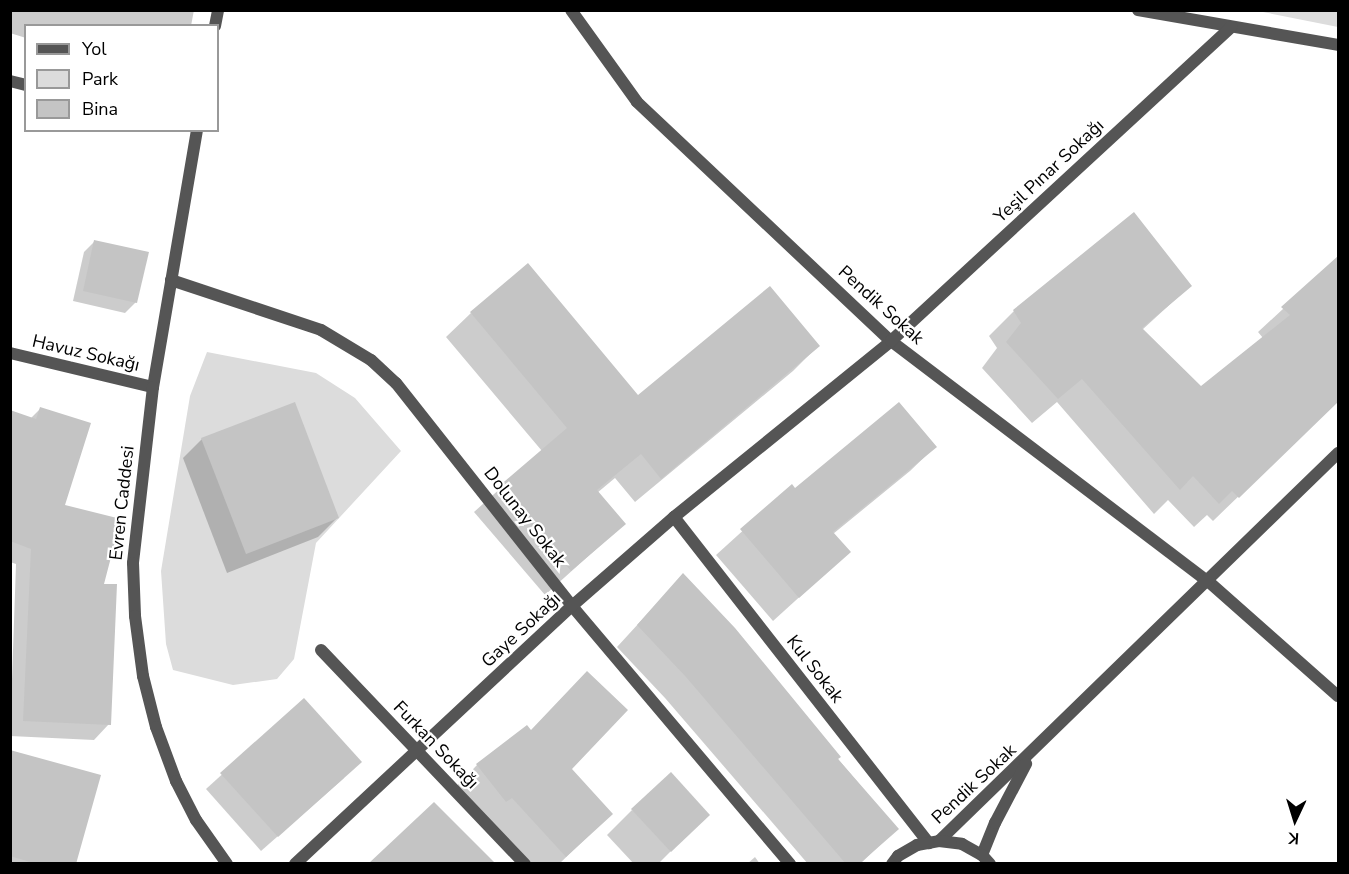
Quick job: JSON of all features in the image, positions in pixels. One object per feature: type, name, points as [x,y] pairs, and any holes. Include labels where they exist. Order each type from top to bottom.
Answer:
[{"type":"street","name":"Pendik Sokak","points":[[571,10],[638,102],[891,341],[1209,582]]},
{"type":"street","points":[[1138,10],[1338,45]]},
{"type":"street","name":"Yeşil Pınar Sokağı","points":[[891,341],[1231,27]]},
{"type":"street","name":"Evren Caddesi","points":[[196,132],[153,387],[133,564],[135,616],[143,676],[156,727],[176,781],[196,820],[227,864]]},
{"type":"street","name":"Dolunay Sokak","points":[[171,280],[321,330],[371,360],[396,383],[572,606],[790,864]]},
{"type":"street","name":"Gaye Sokağı","points":[[295,864],[572,606],[674,517],[891,341]]},
{"type":"street","name":"Havuz Sokağı","points":[[10,353],[153,387]]},
{"type":"street","name":"Pendik Sokak","points":[[934,842],[1033,753],[1338,453]]},
{"type":"street","name":"Kul Sokak","points":[[674,517],[934,842]]},
{"type":"street","points":[[1209,582],[1338,696]]},
{"type":"street","name":"Furkan Sokağı","points":[[321,650],[525,864]]},
{"type":"street","name":"Pendik Sokak","points":[[986,859],[995,823],[1033,753]]},
{"type":"street","points":[[892,864],[898,856],[917,845],[934,842],[962,844],[986,859]]},
{"type":"green space","points":[[1258,11],[1338,11],[1338,27]]},
{"type":"green space","points":[[207,352],[316,373],[355,398],[401,451],[316,543],[294,659],[277,679],[233,685],[173,670],[166,644],[161,571],[190,396]]},
{"type":"building","points":[[1134,212],[1192,286],[1142,328],[1201,386],[1290,315],[1281,307],[1338,256],[1338,402],[1239,498],[1232,491],[1219,504],[1193,476],[1180,490],[1082,379],[1058,399],[1006,342],[1021,323],[1013,310]]},
{"type":"building","points":[[94,240],[149,252],[137,303],[83,291]]},
{"type":"building","points":[[528,263],[638,395],[770,286],[820,346],[661,479],[641,454],[597,490],[626,524],[571,571],[498,487],[567,428],[470,312]]},
{"type":"building","points":[[295,402],[339,518],[246,554],[201,438]]},
{"type":"building","points":[[899,402],[937,447],[833,532],[851,552],[799,598],[740,529],[792,484],[795,488]]},
{"type":"building","points":[[40,407],[91,423],[65,505],[121,519],[104,584],[117,584],[111,725],[23,721],[31,549],[10,541],[10,410],[36,419]]},
{"type":"building","points":[[683,573],[735,628],[841,757],[838,759],[899,829],[859,864],[846,864],[686,677],[637,625]]},
{"type":"building","points":[[587,671],[628,710],[572,769],[613,814],[566,857],[512,798],[506,802],[476,764],[527,725],[531,730]]},
{"type":"building","points":[[304,698],[362,762],[278,837],[220,773]]},
{"type":"building","points":[[10,750],[101,775],[76,864],[37,864],[10,856]]},
{"type":"building","points":[[671,772],[710,815],[671,852],[631,809]]},
{"type":"building","points":[[434,802],[496,864],[368,864]]}]
